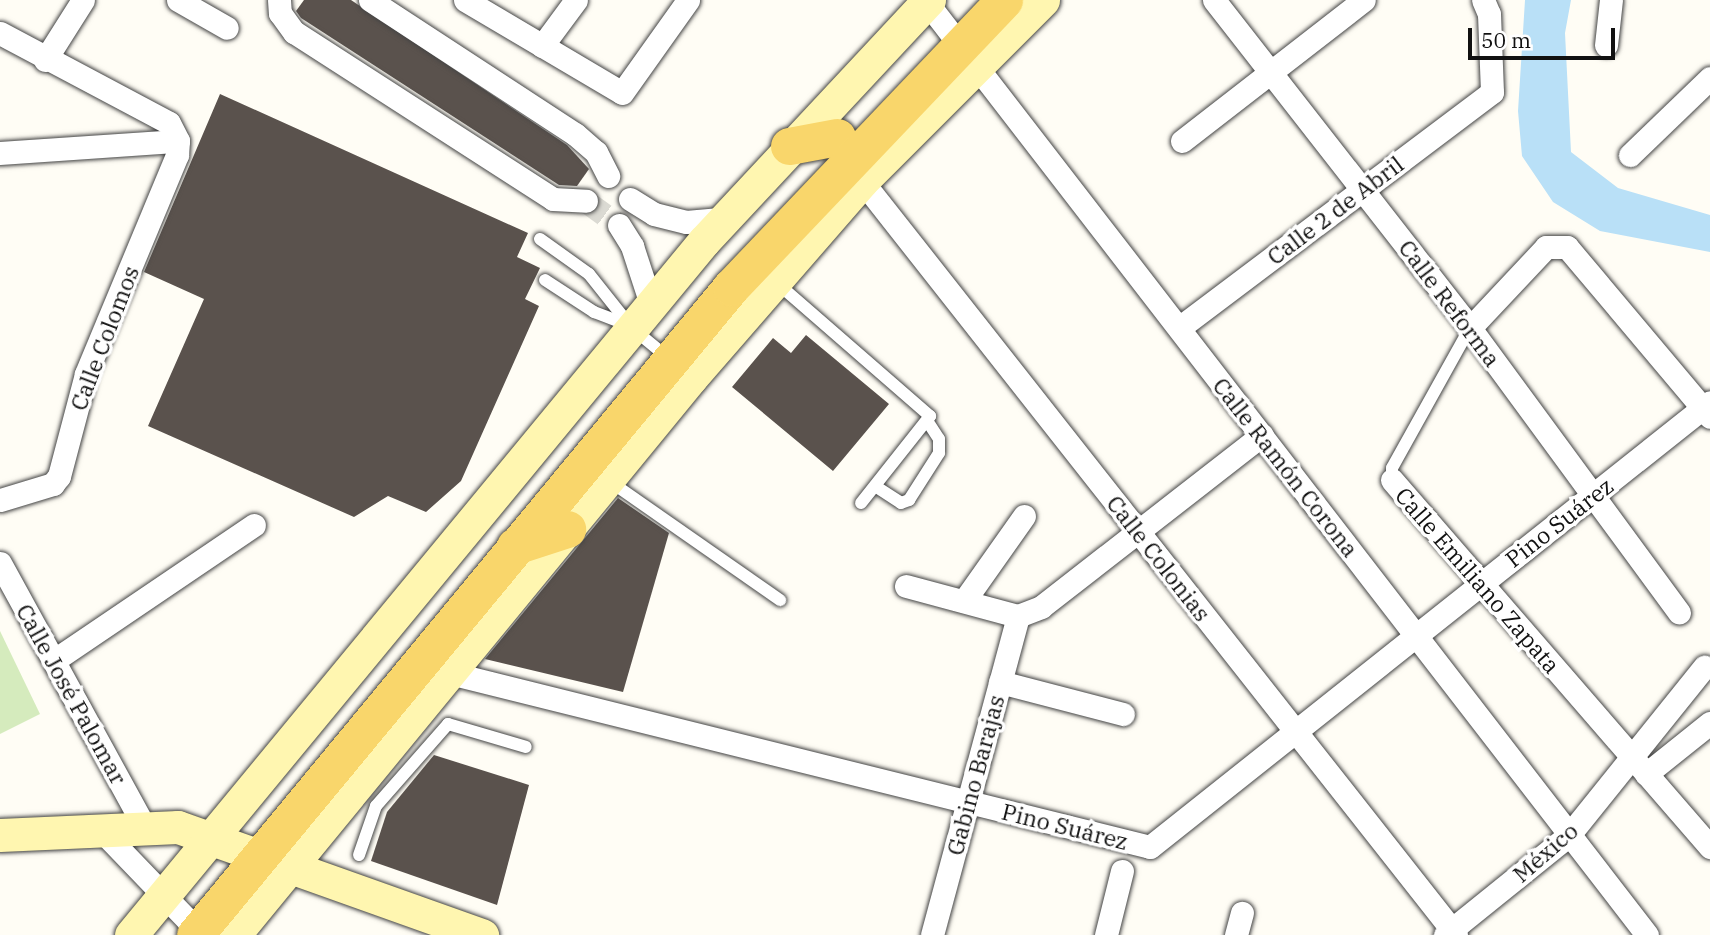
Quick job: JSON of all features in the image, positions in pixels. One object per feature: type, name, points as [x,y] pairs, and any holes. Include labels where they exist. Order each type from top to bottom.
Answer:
[{"type":"main road","points":[[250,851],[660,343],[837,137],[943,23],[972,0]]},
{"type":"main road","points":[[185,924],[515,546],[660,343],[825,182],[943,23],[1004,0]]},
{"type":"main road","points":[[789,146],[837,137]]},
{"type":"main road","points":[[515,546],[566,529]]},
{"type":"street","points":[[46,60],[83,0]]},
{"type":"street","points":[[178,0],[227,28]]},
{"type":"street","points":[[279,0],[280,13],[305,39],[553,199],[586,201]]},
{"type":"street","points":[[370,0],[575,134],[596,152],[608,176]]},
{"type":"street","points":[[542,46],[576,0]]},
{"type":"street","points":[[478,3],[542,46],[622,93],[688,0]]},
{"type":"street","points":[[250,851],[324,826],[365,798],[450,673],[607,480],[660,343],[723,219],[789,146],[943,23],[1043,0]]},
{"type":"street","name":"Calle Reforma","points":[[1214,0],[1470,328],[1679,611]]},
{"type":"street","points":[[1182,141],[1364,0]]},
{"type":"street","name":"Calle 2 de Abril","points":[[1179,328],[1492,92],[1489,14],[1483,0]]},
{"type":"street","points":[[1606,45],[1611,0]]},
{"type":"street","points":[[660,343],[775,281],[862,181],[943,23]]},
{"type":"street","name":"Calle Ramón Corona","points":[[943,23],[1647,935]]},
{"type":"street","points":[[0,33],[46,60],[169,123],[178,141],[0,153]]},
{"type":"street","points":[[1630,155],[1710,78]]},
{"type":"street","name":"Calle Colomos","points":[[0,500],[52,484],[59,476],[86,374],[177,155],[178,141]]},
{"type":"street","name":"Calle Colonias","points":[[862,181],[1451,933]]},
{"type":"street","points":[[630,199],[654,214],[686,222],[723,219]]},
{"type":"street","points":[[619,225],[632,246],[660,343]]},
{"type":"street","name":"Calle Emiliano Zapata","points":[[1470,328],[1546,247],[1567,247],[1708,409]]},
{"type":"street","name":"Pino Suárez","points":[[450,673],[1150,847],[1592,495],[1708,409]]},
{"type":"street","points":[[906,586],[1018,616],[1041,607],[1262,435]]},
{"type":"street","name":"Calle Emiliano Zapata","points":[[1392,480],[1710,847]]},
{"type":"street","points":[[964,601],[1024,516]]},
{"type":"street","points":[[56,659],[254,525]]},
{"type":"street","name":"Calle José Palomar","points":[[0,563],[8,597],[56,659],[144,826]]},
{"type":"street","name":"Gabino Barajas","points":[[932,935],[1018,616]]},
{"type":"street","points":[[1639,766],[1704,667]]},
{"type":"street","points":[[1000,682],[1123,714]]},
{"type":"street","points":[[1639,766],[1710,723]]},
{"type":"street","name":"México","points":[[1451,933],[1569,835],[1639,766]]},
{"type":"street","points":[[0,835],[144,826],[250,851],[482,935]]},
{"type":"street","points":[[324,826],[331,860],[346,887]]},
{"type":"street","points":[[101,830],[185,924]]},
{"type":"street","points":[[234,935],[250,851]]},
{"type":"street","points":[[1106,935],[1122,871]]},
{"type":"street","points":[[131,935],[185,924]]},
{"type":"lane","points":[[541,239],[589,274],[660,343]]},
{"type":"lane","points":[[545,280],[594,312],[660,343]]},
{"type":"lane","points":[[775,281],[927,410],[928,422],[939,439],[939,453],[909,500],[901,503],[875,486]]},
{"type":"lane","name":"Calle Emiliano Zapata","points":[[1392,480],[1392,468],[1470,328]]},
{"type":"lane","points":[[861,503],[928,422]]},
{"type":"lane","points":[[607,480],[780,600]]},
{"type":"lane","points":[[359,855],[365,798],[447,724],[526,747]]},
{"type":"green space","points":[[0,631],[40,714],[0,734]]},
{"type":"water","points":[[1525,0],[1571,0],[1565,33],[1571,152],[1618,188],[1710,215],[1710,252],[1600,231],[1553,202],[1522,156],[1518,111]]},
{"type":"building","points":[[304,0],[351,0],[567,145],[589,169],[577,186],[559,185],[301,18],[296,11]]},
{"type":"building","points":[[220,94],[528,233],[517,257],[540,268],[525,299],[539,306],[461,481],[426,512],[388,496],[354,517],[148,426],[204,299],[144,272]]},
{"type":"building","points":[[806,335],[889,404],[833,471],[732,387],[773,338],[791,353]]},
{"type":"building","points":[[618,498],[669,533],[623,692],[485,659]]},
{"type":"building","points":[[434,755],[529,785],[497,905],[371,861],[387,812]]},
{"type":"tunnel","points":[[586,201],[619,225]]}]
